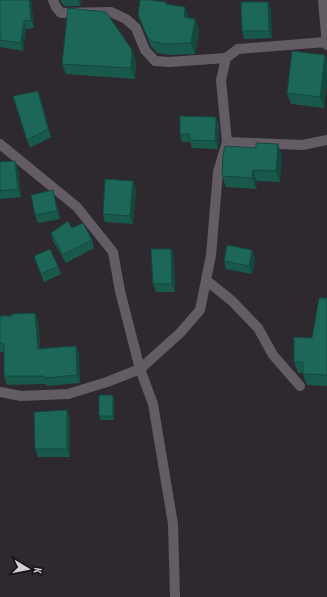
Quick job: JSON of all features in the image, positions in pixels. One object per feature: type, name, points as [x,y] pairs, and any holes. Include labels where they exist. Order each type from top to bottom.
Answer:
[{"type":"street","points":[[53,0],[61,13],[112,12],[126,19],[136,28],[145,50],[155,61],[169,62],[226,58],[238,49],[327,43],[323,0]]},
{"type":"street","points":[[0,392],[21,396],[68,394],[140,369],[180,333],[200,310],[211,255],[218,172],[227,142],[221,80],[226,58]]},
{"type":"street","points":[[227,142],[303,145],[327,140]]},
{"type":"street","points":[[0,144],[77,207],[113,252],[120,291],[140,369],[153,404],[173,524],[175,597]]},
{"type":"street","points":[[206,280],[232,301],[258,328],[273,355],[300,386]]},
{"type":"building","points":[[0,0],[29,0],[31,20],[24,21],[21,43],[0,40]]},
{"type":"building","points":[[140,0],[166,2],[166,4],[185,7],[184,17],[195,19],[191,43],[167,44],[153,42],[147,36],[138,15]]},
{"type":"building","points":[[241,2],[268,2],[269,31],[242,31]]},
{"type":"building","points":[[68,8],[106,12],[132,50],[131,68],[62,64]]},
{"type":"building","points":[[292,51],[325,55],[320,97],[287,93]]},
{"type":"building","points":[[38,91],[48,129],[27,140],[13,96]]},
{"type":"building","points":[[180,116],[216,117],[215,141],[189,140],[190,134],[180,134]]},
{"type":"building","points":[[256,143],[278,144],[276,171],[253,170],[252,178],[222,176],[225,146],[256,148]]},
{"type":"building","points":[[15,161],[18,189],[0,191],[0,162]]},
{"type":"building","points":[[105,179],[133,181],[130,216],[103,214]]},
{"type":"building","points":[[53,190],[57,211],[35,215],[31,195]]},
{"type":"building","points":[[68,221],[72,228],[83,223],[92,240],[63,255],[51,233]]},
{"type":"building","points":[[227,245],[252,250],[249,266],[224,261]]},
{"type":"building","points":[[50,249],[58,266],[41,274],[34,256]]},
{"type":"building","points":[[151,249],[171,249],[172,284],[153,284]]},
{"type":"building","points":[[319,298],[327,298],[327,375],[303,374],[303,362],[294,362],[294,337],[312,338]]},
{"type":"building","points":[[35,313],[38,349],[76,346],[77,375],[44,378],[44,376],[4,376],[4,344],[0,343],[0,316]]},
{"type":"building","points":[[99,395],[113,395],[113,416],[99,416]]},
{"type":"building","points":[[67,410],[67,449],[35,449],[34,412]]}]
